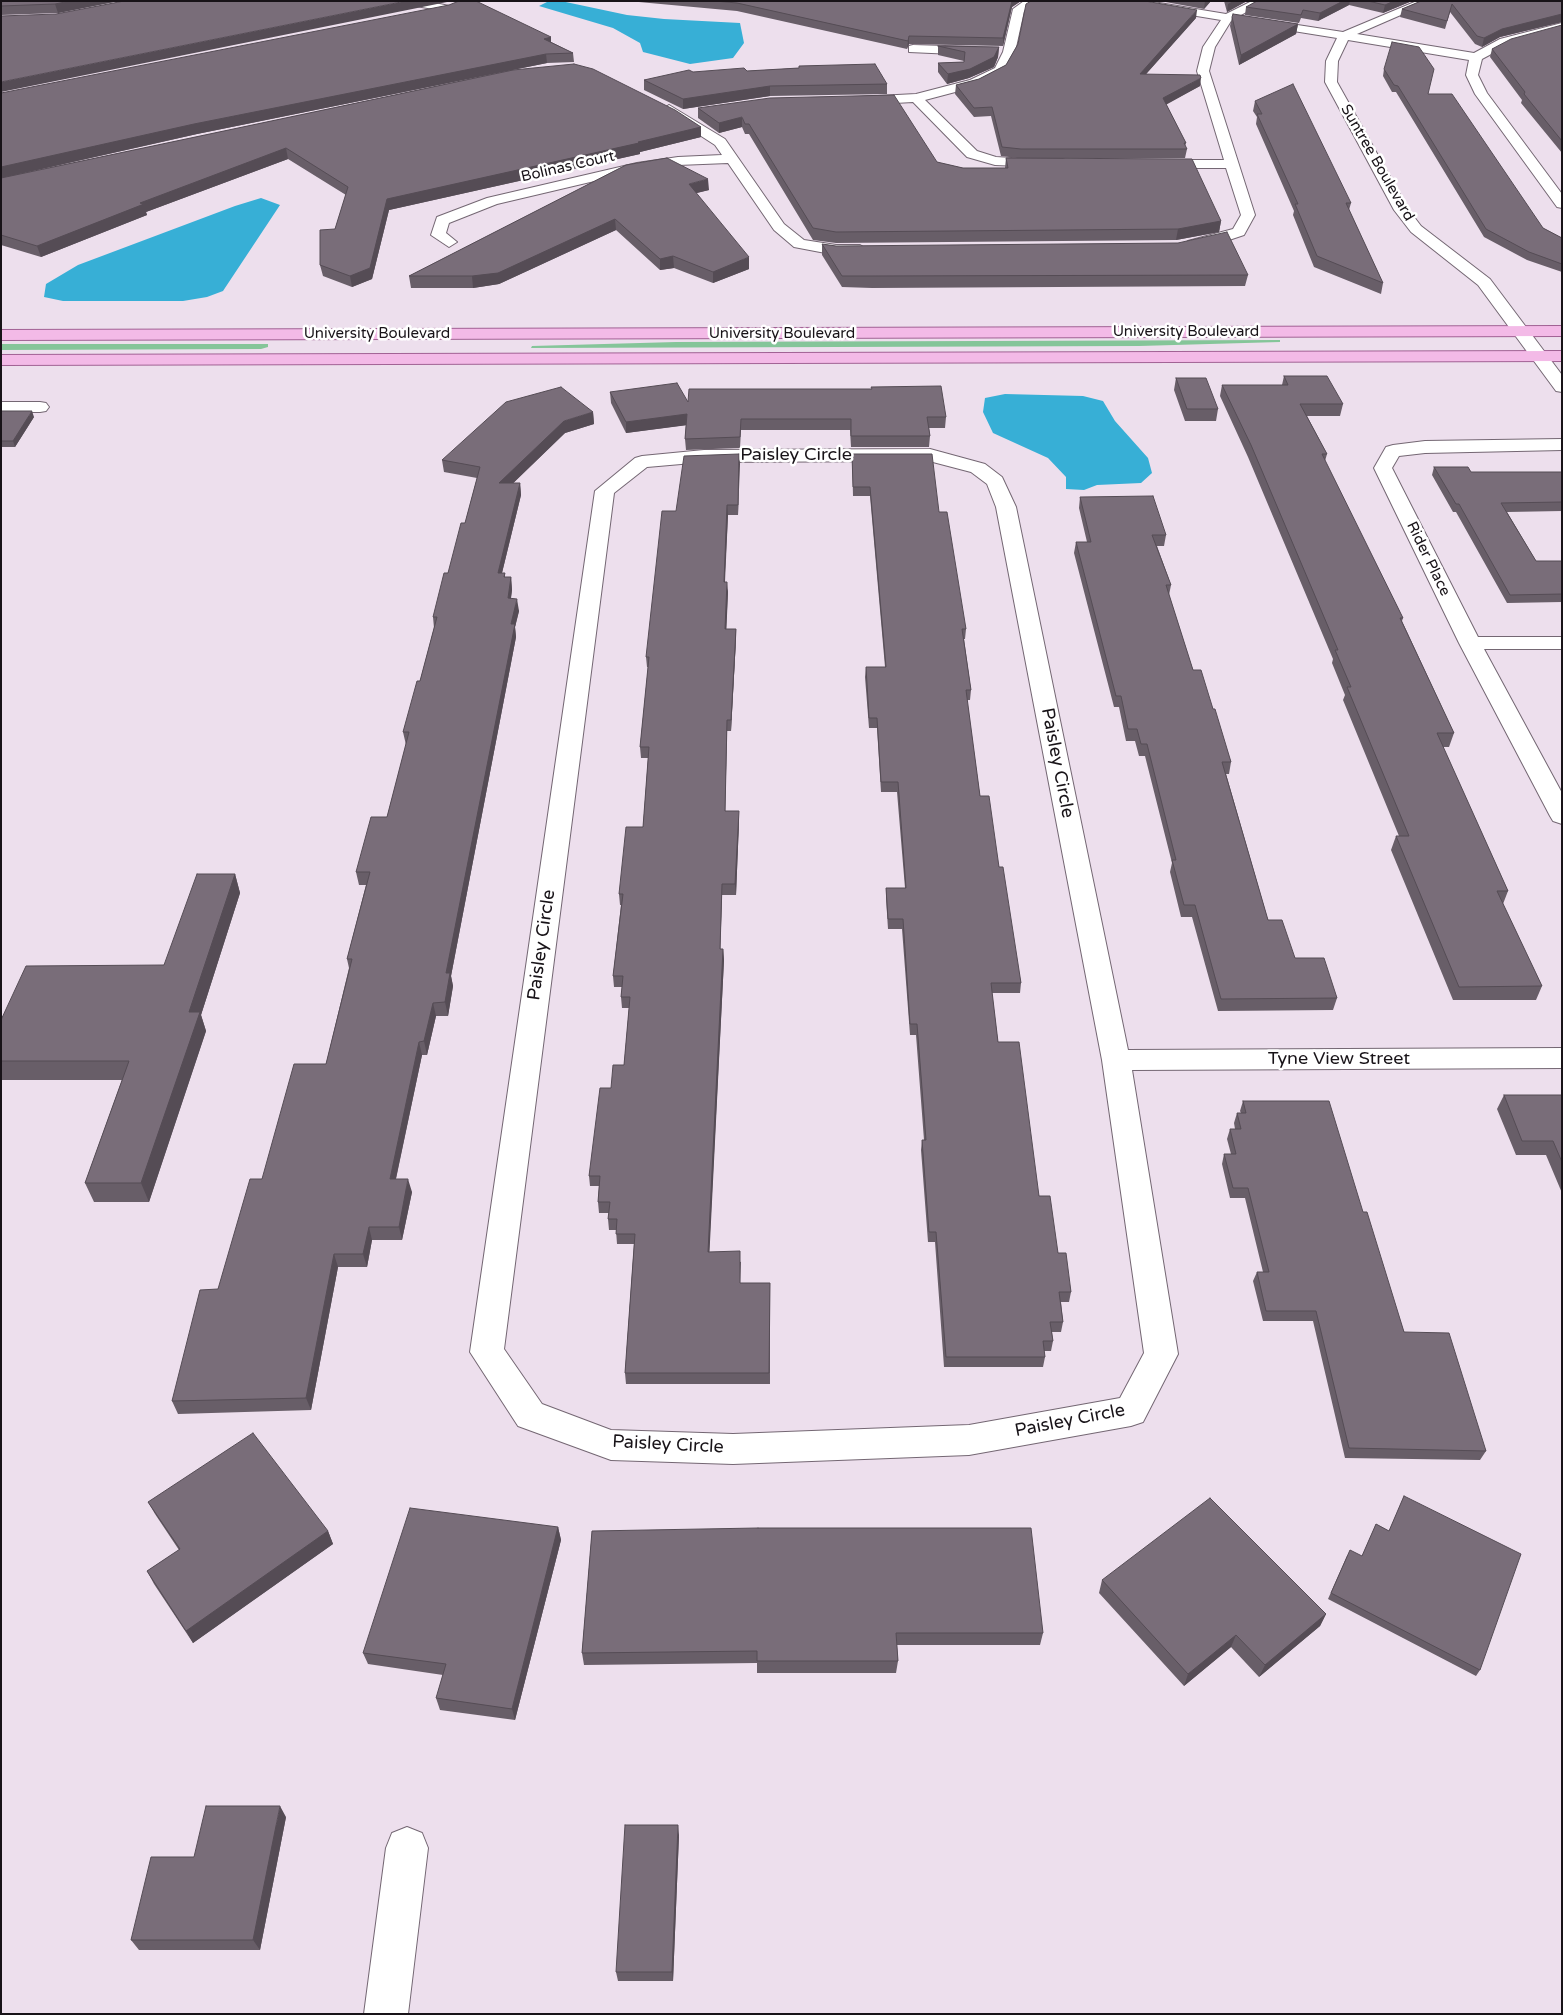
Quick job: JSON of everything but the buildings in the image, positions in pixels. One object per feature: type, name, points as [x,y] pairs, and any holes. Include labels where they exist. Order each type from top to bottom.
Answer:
[{"type":"main road","name":"University Boulevard","points":[[1,335],[1562,331]]},
{"type":"main road","points":[[318,359],[326,349],[353,342],[625,334]]},
{"type":"main road","name":"University Boulevard","points":[[1,360],[1562,356]]},
{"type":"street","points":[[405,1],[454,8],[421,15]]},
{"type":"street","points":[[843,102],[916,98],[974,83],[1000,70],[999,52],[1019,8],[1033,1]]},
{"type":"street","points":[[1124,1],[1476,57],[1504,42],[1562,26]]},
{"type":"street","points":[[1176,246],[1223,238],[1239,232],[1248,215],[1203,72],[1210,47],[1228,17],[1262,1]]},
{"type":"street","points":[[1344,36],[1388,16],[1428,1]]},
{"type":"street","name":"Suntree Boulevard","points":[[1344,36],[1332,61],[1331,82],[1401,210],[1416,229],[1484,282],[1511,317],[1537,356],[1562,387]]},
{"type":"street","points":[[913,49],[999,52]]},
{"type":"street","points":[[1476,57],[1472,75],[1481,94],[1562,204]]},
{"type":"street","points":[[916,98],[972,154],[995,161],[1020,164],[1059,164]]},
{"type":"street","points":[[656,103],[681,115],[720,142],[779,228],[799,244],[836,250],[874,250]]},
{"type":"street","points":[[681,115],[698,112]]},
{"type":"street","name":"Bolinas Court","points":[[449,242],[438,235],[442,220],[492,201],[637,167],[678,161],[732,159]]},
{"type":"street","points":[[1146,164],[1232,164]]},
{"type":"street","points":[[1,407],[40,407]]},
{"type":"street","name":"Rider Place","points":[[1562,444],[1425,447],[1393,451],[1383,468],[1470,643],[1562,816]]},
{"type":"street","name":"Paisley Circle","points":[[930,455],[978,468],[996,481],[1006,507],[1116,1060],[1161,1354],[1131,1411],[969,1440],[733,1449],[611,1445],[530,1415],[487,1352],[605,491],[642,462],[704,456],[930,455]]},
{"type":"street","points":[[1470,643],[1562,643]]},
{"type":"street","name":"Tyne View Street","points":[[1116,1060],[1562,1058]]},
{"type":"street","points":[[386,2014],[407,1848]]},
{"type":"green space","points":[[1280,340],[1280,342],[1139,346],[531,348],[532,346],[676,342]]},
{"type":"green space","points":[[1,344],[268,344],[268,347],[261,349],[1,350]]},
{"type":"water","points":[[549,1],[561,1],[627,15],[740,23],[744,43],[733,58],[690,64],[643,52],[640,43],[613,28],[539,6]]},
{"type":"water","points":[[261,198],[280,205],[223,291],[207,297],[183,301],[63,301],[44,297],[46,284],[78,265]]},
{"type":"water","points":[[1005,394],[1083,396],[1103,401],[1115,421],[1148,458],[1152,473],[1141,483],[1097,485],[1084,490],[1066,489],[1066,477],[1048,458],[993,433],[983,412],[985,398]]}]
